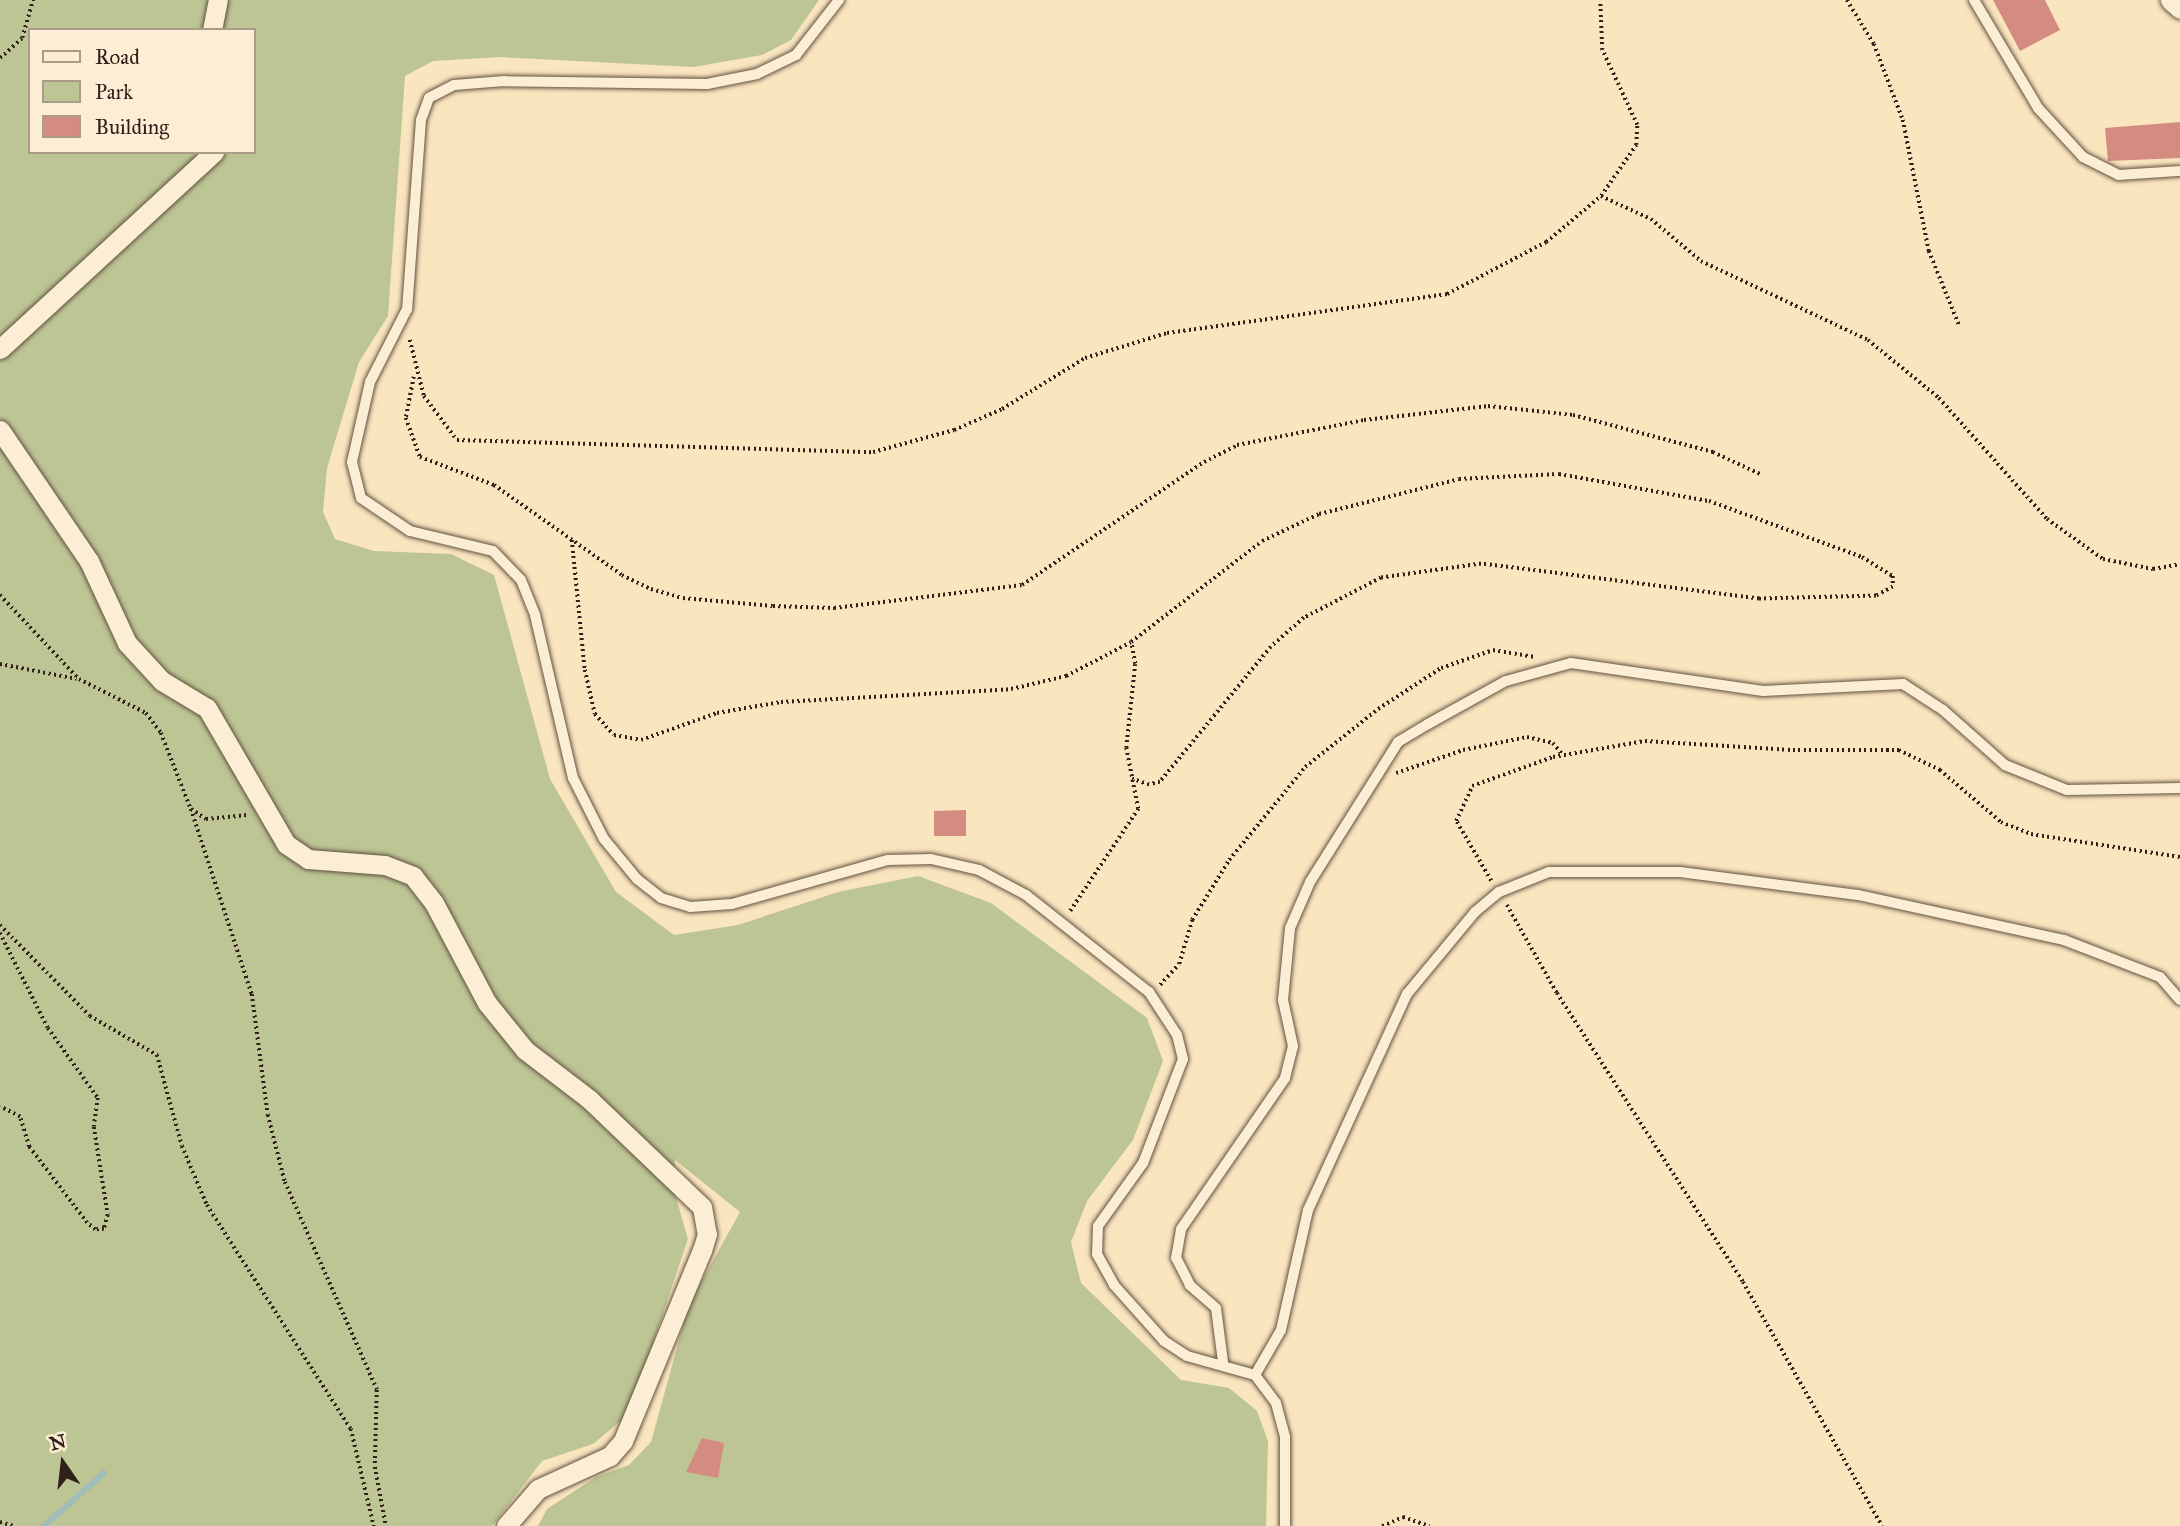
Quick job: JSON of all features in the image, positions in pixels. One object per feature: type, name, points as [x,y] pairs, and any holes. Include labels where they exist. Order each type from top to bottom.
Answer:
[{"type":"street","points":[[212,28],[218,0]]},
{"type":"street","points":[[2170,0],[2180,9]]},
{"type":"street","points":[[0,349],[212,154]]},
{"type":"street","points":[[0,430],[89,561],[127,643],[162,681],[207,708],[262,811],[286,844],[308,859],[342,866],[385,865],[413,876],[434,903],[487,1003],[525,1050],[589,1099],[702,1207],[706,1234],[702,1250],[623,1441],[610,1456],[538,1489],[506,1526]]},
{"type":"lane","points":[[839,0],[796,55],[757,74],[706,84],[504,80],[454,85],[429,98],[421,120],[407,309],[370,382],[352,462],[361,498],[410,531],[493,551],[521,580],[535,615],[573,778],[604,839],[636,879],[661,898],[690,907],[732,904],[888,860],[931,859],[979,870],[1056,919],[1149,992],[1177,1035],[1183,1059],[1143,1163],[1098,1226],[1097,1254],[1114,1285],[1164,1341],[1187,1356],[1223,1362],[1255,1375],[1276,1403],[1285,1437],[1285,1526]]},
{"type":"lane","points":[[1975,0],[2038,108],[2083,157],[2119,175],[2180,171]]},
{"type":"lane","points":[[1223,1362],[1216,1308],[1189,1285],[1176,1258],[1181,1229],[1285,1078],[1293,1046],[1283,1000],[1290,928],[1310,883],[1366,787],[1398,742],[1428,724],[1506,681],[1571,663],[1763,691],[1903,684],[1943,709],[2005,765],[2067,790],[2180,788]]},
{"type":"lane","points":[[1255,1375],[1281,1330],[1308,1210],[1407,994],[1475,912],[1499,892],[1549,872],[1680,872],[1858,895],[2064,940],[2160,977],[2180,1000]]},
{"type":"path","points":[[0,58],[22,38],[33,0]]},
{"type":"path","points":[[407,309],[415,375],[437,421],[457,440],[873,452],[954,430],[1002,409],[1085,358],[1167,333],[1447,294],[1546,242],[1601,196],[1636,145],[1637,125],[1602,50],[1601,0]]},
{"type":"path","points":[[1847,0],[1874,44],[1903,120],[1929,251],[1959,325]]},
{"type":"path","points":[[1601,196],[1651,219],[1701,261],[1868,340],[1939,397],[2047,519],[2103,559],[2153,569],[2180,564]]},
{"type":"path","points":[[415,375],[406,418],[420,457],[494,485],[622,575],[683,598],[834,608],[984,592],[1022,585],[1050,571],[1204,462],[1237,446],[1364,420],[1488,406],[1613,421],[1713,452],[1760,474]]},
{"type":"path","points":[[572,540],[585,670],[595,713],[606,729],[624,738],[642,740],[717,713],[780,702],[1031,686],[1066,676],[1130,642],[1222,568],[1319,514],[1459,479],[1505,475],[1628,483],[1709,500],[1862,557],[1888,569],[1894,582],[1888,592],[1876,596],[1759,599],[1517,566],[1414,569],[1340,596],[1304,618],[1271,647],[1160,782],[1149,785],[1132,779]]},
{"type":"path","points":[[0,595],[79,679]]},
{"type":"path","points":[[1056,919],[1069,912],[1138,810],[1126,748],[1135,664],[1130,642]]},
{"type":"path","points":[[1149,992],[1179,964],[1192,920],[1229,860],[1296,777],[1378,709],[1441,668],[1493,650],[1571,663]]},
{"type":"path","points":[[0,664],[79,679],[146,713],[161,733],[191,809],[252,994],[268,1115],[285,1182],[377,1390],[375,1467],[386,1526]]},
{"type":"path","points":[[1366,787],[1463,750],[1527,737],[1553,743],[1563,755]]},
{"type":"path","points":[[1882,1526],[1743,1282],[1557,993],[1456,821],[1460,802],[1472,786],[1563,755],[1645,741],[1793,750],[1899,750],[1940,770],[2001,822],[2031,834],[2180,858]]},
{"type":"path","points":[[191,809],[206,820],[262,811]]},
{"type":"path","points":[[0,925],[90,1016],[157,1055],[181,1146],[207,1205],[351,1429],[374,1526]]},
{"type":"path","points":[[0,933],[48,1028],[98,1098],[94,1127],[108,1215],[104,1229],[87,1223],[29,1147],[20,1117],[0,1107]]},
{"type":"path","points":[[1382,1526],[1403,1517],[1429,1526]]},
{"type":"path","points":[[0,1522],[14,1526]]},
{"type":"green space","points":[[0,0],[819,0],[791,40],[762,55],[693,67],[500,57],[433,61],[405,76],[388,316],[359,362],[327,468],[323,512],[335,539],[374,551],[451,554],[494,575],[550,779],[616,892],[674,935],[738,925],[838,892],[918,876],[991,903],[1147,1018],[1163,1061],[1133,1140],[1087,1201],[1071,1242],[1081,1283],[1181,1380],[1229,1388],[1257,1411],[1268,1441],[1266,1526],[538,1526],[547,1509],[596,1477],[629,1465],[651,1442],[689,1304],[740,1212],[675,1160],[673,1187],[688,1239],[629,1414],[593,1444],[542,1461],[492,1526],[0,1526]]},
{"type":"building","points":[[1993,0],[2045,0],[2060,30],[2020,51]]},
{"type":"building","points":[[2180,122],[2180,158],[2108,161],[2105,128]]},
{"type":"building","points":[[966,810],[966,836],[934,836],[934,811]]},
{"type":"building","points":[[702,1438],[724,1443],[718,1478],[686,1472]]},
{"type":"waterway","points":[[44,1526],[104,1473]]}]
